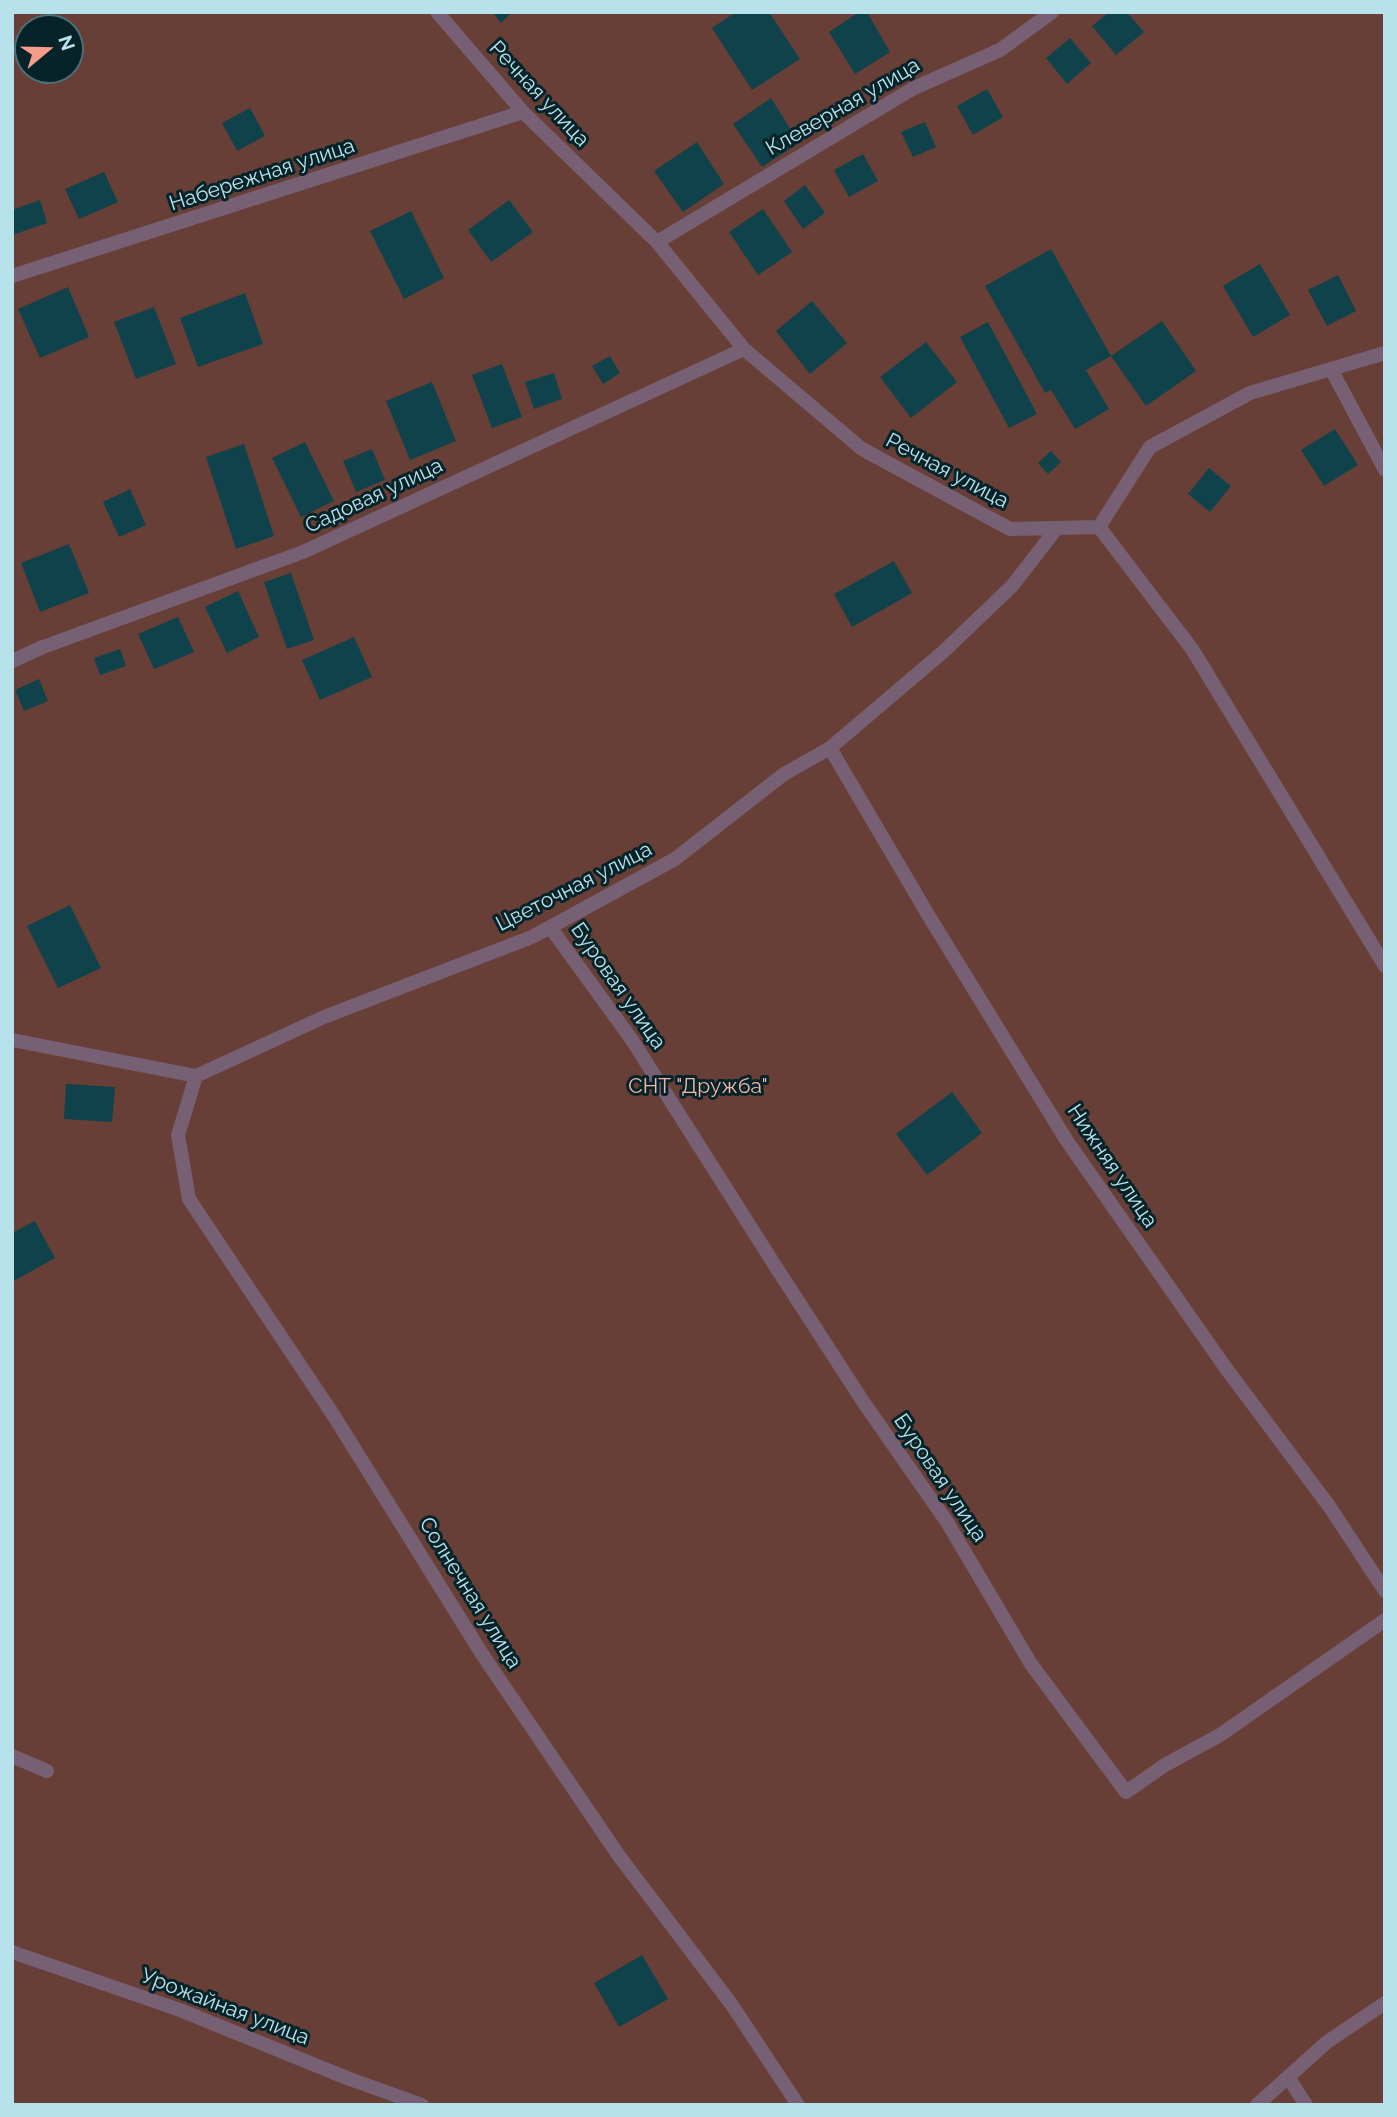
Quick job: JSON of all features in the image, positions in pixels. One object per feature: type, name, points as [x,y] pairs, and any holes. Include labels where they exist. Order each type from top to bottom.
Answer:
[{"type":"street","name":"Речная улица","points":[[437,12],[523,112],[657,242],[744,349],[862,449],[1010,529],[1099,527]]},
{"type":"street","name":"Клеверная улица","points":[[657,242],[914,88],[1000,50],[1052,12]]},
{"type":"street","name":"Набережная улица","points":[[12,276],[523,112]]},
{"type":"street","name":"Садовая улица","points":[[12,661],[43,647],[303,552],[744,349]]},
{"type":"street","points":[[1383,958],[1192,649],[1099,527],[1150,447],[1250,393],[1385,353]]},
{"type":"street","points":[[1331,369],[1385,470]]},
{"type":"street","name":"Цветочная улица","points":[[196,1076],[324,1017],[532,937],[675,859],[784,774],[830,748],[943,652],[1012,586],[1057,528]]},
{"type":"street","name":"Нижняя улица","points":[[830,748],[930,918],[1067,1140],[1225,1367],[1329,1506],[1385,1591]]},
{"type":"street","name":"Буровая улица","points":[[550,927],[632,1040],[677,1108],[781,1276],[864,1403],[947,1522],[1031,1664],[1126,1792],[1165,1765],[1220,1735],[1385,1620]]},
{"type":"street","points":[[12,1040],[196,1076]]},
{"type":"street","name":"Солнечная улица","points":[[196,1076],[178,1135],[189,1199],[334,1416],[482,1654],[619,1856],[732,2005],[798,2105]]},
{"type":"street","points":[[12,1756],[47,1771]]},
{"type":"street","name":"Урожайная улица","points":[[12,1952],[180,2010],[347,2078],[422,2105]]},
{"type":"street","points":[[1257,2105],[1327,2042],[1385,2003]]},
{"type":"street","points":[[1288,2077],[1306,2105]]},
{"type":"green space","name":"СНТ \"Дружба\"","points":[[12,12],[1385,12],[1385,2105],[12,2105]]},
{"type":"building","points":[[492,12],[512,12],[501,23]]},
{"type":"building","points":[[736,12],[769,12],[800,59],[752,90],[712,28]]},
{"type":"building","points":[[859,12],[867,12],[890,52],[855,74],[829,32]]},
{"type":"building","points":[[1109,12],[1127,12],[1144,32],[1116,55],[1092,26]]},
{"type":"building","points":[[1070,38],[1091,63],[1067,84],[1046,58]]},
{"type":"building","points":[[987,89],[1003,117],[973,135],[957,106]]},
{"type":"building","points":[[771,98],[799,143],[762,167],[733,124]]},
{"type":"building","points":[[250,108],[265,136],[237,151],[222,123]]},
{"type":"building","points":[[925,122],[936,147],[913,157],[901,132]]},
{"type":"building","points":[[697,142],[724,184],[683,212],[654,171]]},
{"type":"building","points":[[863,154],[878,181],[849,197],[834,170]]},
{"type":"building","points":[[104,172],[118,202],[79,219],[65,189]]},
{"type":"building","points":[[805,185],[825,213],[803,229],[784,201]]},
{"type":"building","points":[[40,200],[47,223],[12,235],[12,210]]},
{"type":"building","points":[[509,200],[533,232],[491,262],[468,230]]},
{"type":"building","points":[[763,209],[792,252],[758,275],[729,232]]},
{"type":"building","points":[[411,211],[444,278],[404,299],[370,231]]},
{"type":"building","points":[[1051,249],[1111,356],[1086,370],[1109,409],[1075,429],[1051,390],[1045,393],[985,286]]},
{"type":"building","points":[[1260,264],[1290,315],[1253,337],[1223,286]]},
{"type":"building","points":[[1338,275],[1356,311],[1327,326],[1308,290]]},
{"type":"building","points":[[68,287],[89,337],[40,358],[18,309]]},
{"type":"building","points":[[245,293],[263,344],[198,367],[180,318]]},
{"type":"building","points":[[812,301],[847,343],[810,374],[776,331]]},
{"type":"building","points":[[154,307],[176,364],[136,379],[114,322]]},
{"type":"building","points":[[1162,321],[1196,371],[1146,406],[1111,356]]},
{"type":"building","points":[[988,322],[1037,414],[1009,428],[960,337]]},
{"type":"building","points":[[926,342],[957,382],[911,418],[880,377]]},
{"type":"building","points":[[610,356],[620,373],[603,384],[592,366]]},
{"type":"building","points":[[502,364],[522,417],[492,428],[472,375]]},
{"type":"building","points":[[554,373],[562,399],[534,409],[525,382]]},
{"type":"building","points":[[432,382],[456,441],[410,460],[386,401]]},
{"type":"building","points":[[1335,429],[1358,465],[1324,486],[1301,450]]},
{"type":"building","points":[[305,442],[334,501],[301,517],[272,458]]},
{"type":"building","points":[[244,444],[274,536],[236,549],[206,457]]},
{"type":"building","points":[[372,449],[385,480],[356,492],[343,461]]},
{"type":"building","points":[[1051,451],[1061,462],[1048,474],[1038,463]]},
{"type":"building","points":[[1209,468],[1231,486],[1210,512],[1188,494]]},
{"type":"building","points":[[130,489],[146,525],[119,537],[103,502]]},
{"type":"building","points":[[69,544],[89,593],[40,612],[21,563]]},
{"type":"building","points":[[894,561],[912,593],[852,627],[834,594]]},
{"type":"building","points":[[291,573],[314,640],[287,649],[264,582]]},
{"type":"building","points":[[238,591],[259,637],[227,653],[205,607]]},
{"type":"building","points":[[178,617],[194,652],[154,669],[138,634]]},
{"type":"building","points":[[354,637],[372,677],[320,700],[302,660]]},
{"type":"building","points":[[120,649],[126,666],[100,675],[94,658]]},
{"type":"building","points":[[39,679],[48,701],[24,711],[15,690]]},
{"type":"building","points":[[70,905],[101,968],[58,988],[27,926]]},
{"type":"building","points":[[66,1084],[115,1087],[112,1122],[64,1119]]},
{"type":"building","points":[[952,1092],[982,1133],[927,1175],[896,1134]]},
{"type":"building","points":[[35,1221],[55,1258],[12,1282],[12,1233]]},
{"type":"building","points":[[642,1955],[668,1999],[619,2027],[594,1983]]}]
